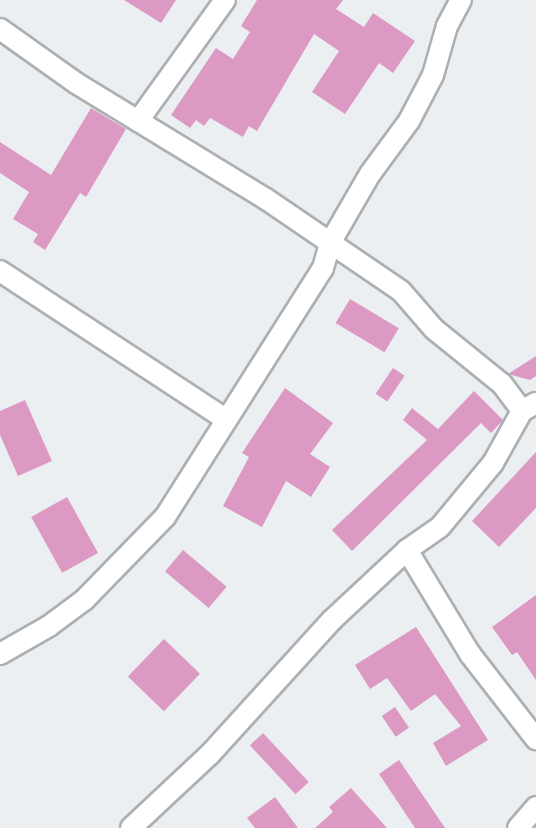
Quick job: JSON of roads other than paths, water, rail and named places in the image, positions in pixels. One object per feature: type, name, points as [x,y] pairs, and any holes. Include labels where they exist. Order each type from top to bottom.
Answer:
[{"type":"street","points":[[138,121],[225,0]]},
{"type":"street","points":[[0,654],[49,626],[119,567],[165,517],[225,419],[323,268],[330,243],[370,174],[410,122],[432,75],[447,26],[461,0]]},
{"type":"street","points":[[0,28],[76,83],[330,243],[401,291],[434,329],[529,407],[493,463],[440,527],[407,550],[332,620],[210,754],[131,828]]},
{"type":"street","points":[[0,272],[225,419]]},
{"type":"street","points":[[407,550],[470,654],[536,740]]},
{"type":"street","points":[[518,828],[536,807]]}]
